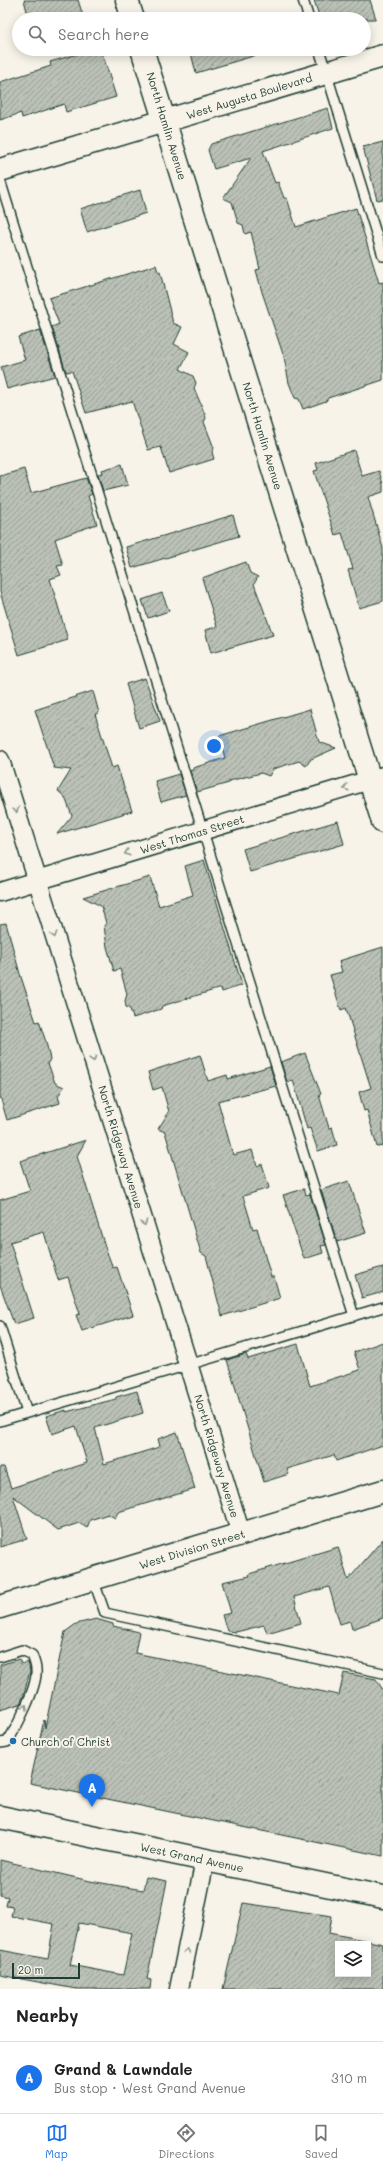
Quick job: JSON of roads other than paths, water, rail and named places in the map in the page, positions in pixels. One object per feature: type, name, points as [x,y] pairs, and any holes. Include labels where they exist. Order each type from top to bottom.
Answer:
[{"type":"street","points":[[127,0],[131,12]]},
{"type":"street","name":"North Hamlin Avenue","points":[[144,56],[376,778],[383,822]]},
{"type":"street","name":"West Augusta Boulevard","points":[[0,170],[383,56]]},
{"type":"street","name":"North Ridgeway Avenue","points":[[0,760],[241,1534]]},
{"type":"street","name":"West Thomas Street","points":[[0,892],[376,778]]},
{"type":"street","name":"West Division Street","points":[[0,1607],[383,1491]]},
{"type":"street","name":"West Grand Avenue","points":[[0,1817],[383,1897]]},
{"type":"street","points":[[180,1989],[205,1860]]},
{"type":"lane","points":[[303,0],[307,12]]},
{"type":"lane","points":[[321,56],[383,256]]},
{"type":"lane","points":[[0,180],[204,830],[354,1316]]},
{"type":"lane","points":[[0,1421],[383,1307]]},
{"type":"lane","points":[[0,1326],[27,1413]]},
{"type":"lane","points":[[93,1579],[105,1613],[383,1673]]},
{"type":"lane","points":[[0,1657],[22,1650],[32,1655],[37,1671],[30,1698],[4,1742]]},
{"type":"place","name":"Church of Christ","points":[[13,1741]]},
{"type":"place","name":"Grand & Lawndale","points":[[92,1807]]}]
